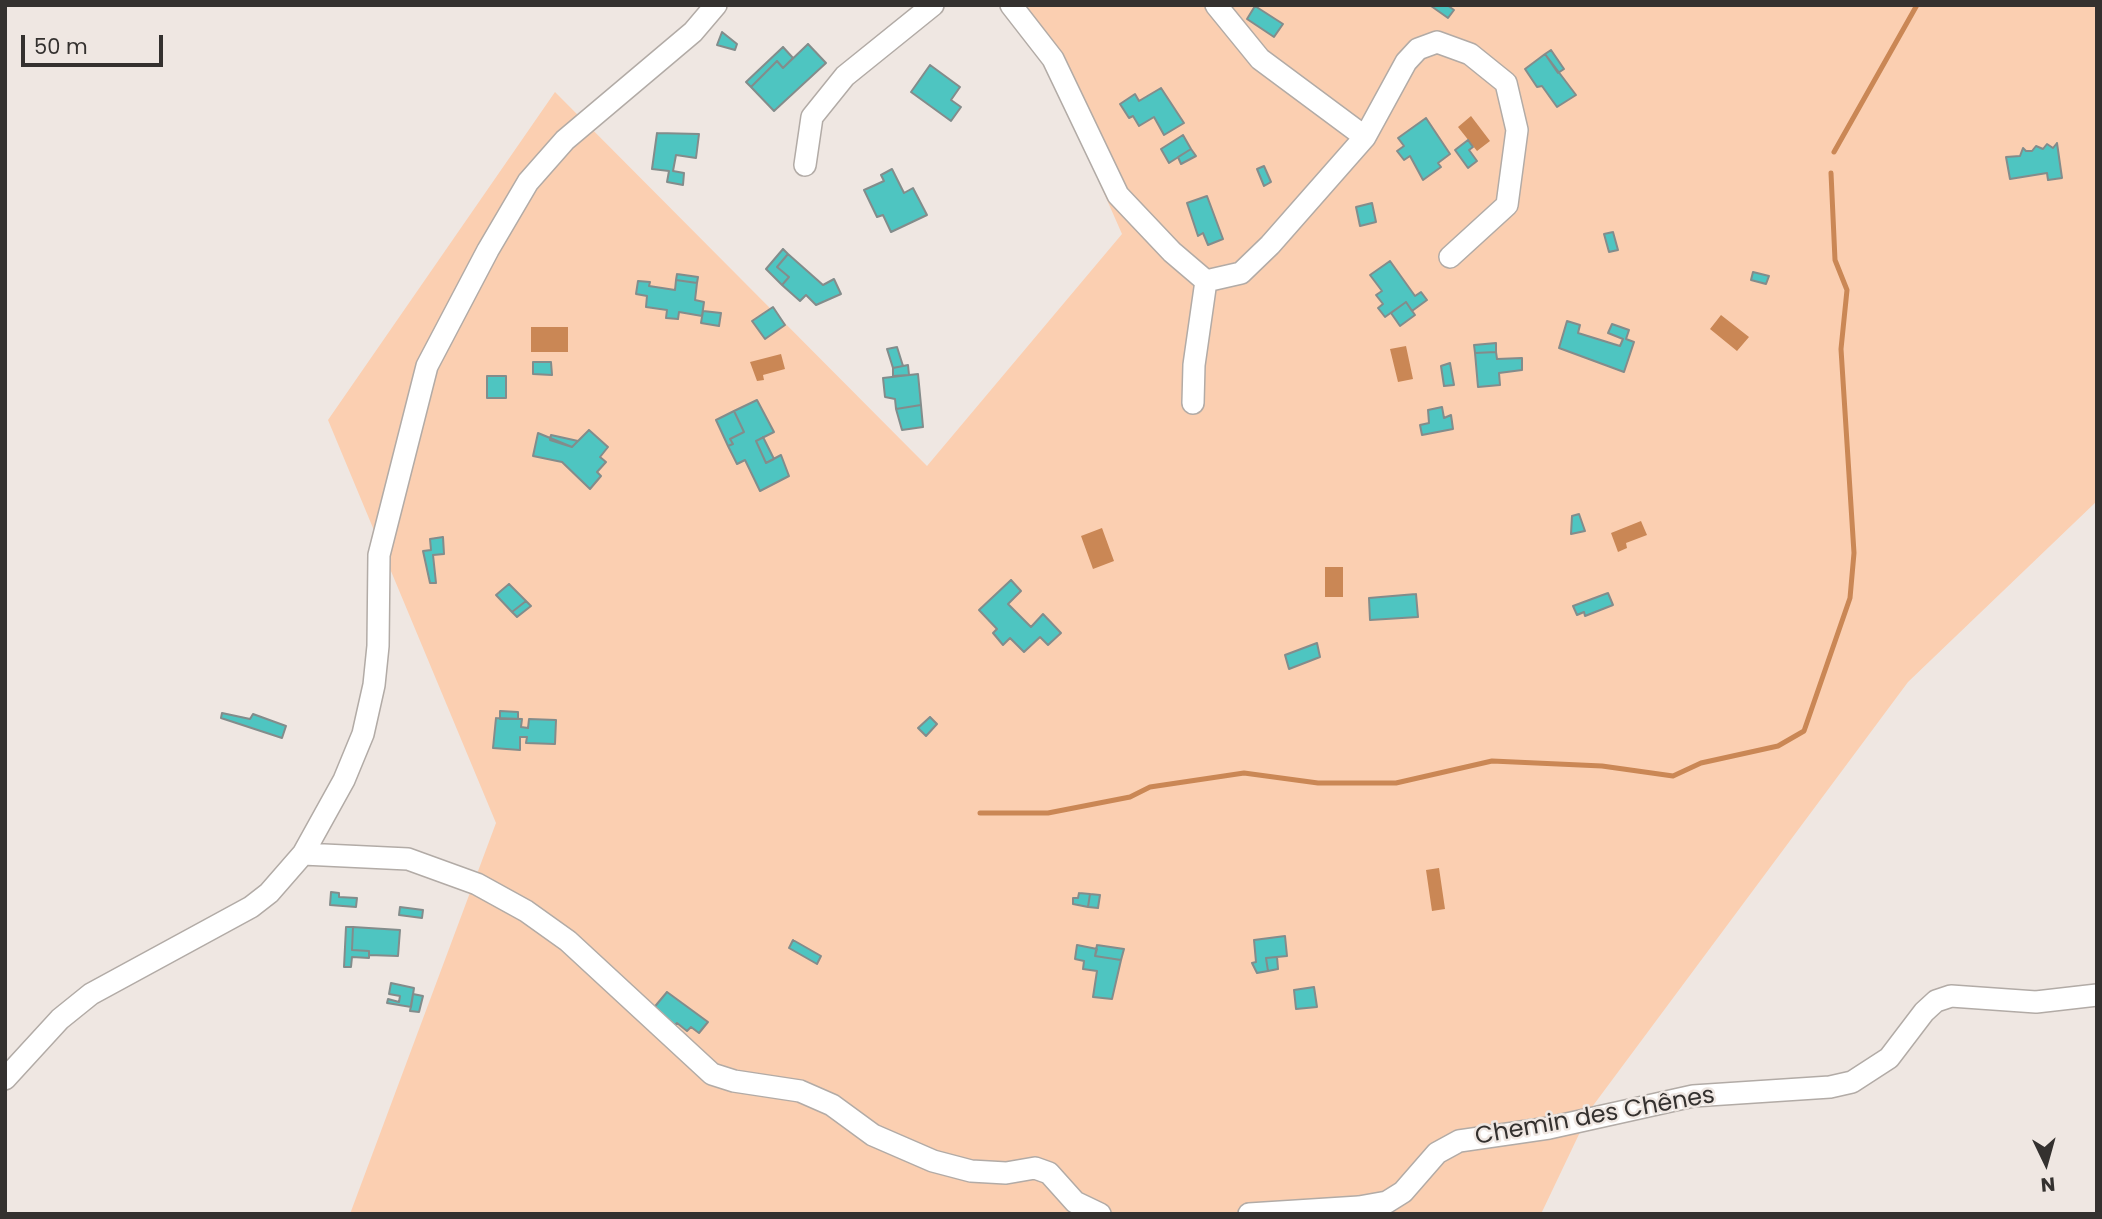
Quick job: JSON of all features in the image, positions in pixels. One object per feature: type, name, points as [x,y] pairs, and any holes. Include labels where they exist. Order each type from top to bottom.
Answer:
[{"type":"street","points":[[5,1079],[60,1019],[91,994],[251,907],[269,893],[303,853],[344,780],[363,734],[374,685],[378,646],[379,555],[427,366],[488,250],[528,182],[565,140],[693,32],[716,5]]},
{"type":"street","points":[[805,165],[811,117],[845,76],[933,5]]},
{"type":"street","points":[[1010,5],[1053,59],[1118,195],[1172,252],[1206,281]]},
{"type":"street","points":[[1216,5],[1260,59],[1365,137]]},
{"type":"street","points":[[1206,281],[1241,273],[1270,245],[1365,137],[1406,62],[1418,49],[1437,42],[1470,54],[1506,83],[1517,130],[1507,205],[1450,257]]},
{"type":"street","points":[[1193,403],[1194,365],[1206,281]]},
{"type":"street","points":[[303,853],[408,859],[477,884],[526,911],[568,941],[712,1074],[744,1083],[800,1091],[832,1105],[873,1135],[933,1161],[971,1171],[1006,1173],[1035,1168],[1049,1173],[1075,1202],[1100,1214]]},
{"type":"street","name":"Chemin des Chênes","points":[[1249,1214],[1359,1207],[1387,1202],[1403,1192],[1437,1153],[1459,1141],[1549,1128],[1623,1109],[1693,1096],[1830,1087],[1852,1082],[1889,1058],[1924,1012],[1936,1001],[1951,996],[2036,1002],[2097,995]]},
{"type":"shaded area","points":[[1021,5],[2097,5],[2097,501],[1908,682],[1592,1107],[1541,1214],[350,1214],[496,823],[328,420],[555,92],[927,466],[1122,234]]},
{"type":"shaded area","points":[[1471,116],[1490,141],[1477,151],[1458,127]]},
{"type":"shaded area","points":[[1721,315],[1749,337],[1737,351],[1710,329]]},
{"type":"shaded area","points":[[531,327],[568,327],[568,352],[531,352]]},
{"type":"shaded area","points":[[1406,346],[1413,379],[1398,382],[1390,349]]},
{"type":"shaded area","points":[[781,354],[785,369],[763,375],[764,380],[757,381],[750,362]]},
{"type":"shaded area","points":[[1641,521],[1647,535],[1626,543],[1627,548],[1618,552],[1611,533]]},
{"type":"shaded area","points":[[1102,528],[1114,561],[1093,569],[1081,536]]},
{"type":"shaded area","points":[[1325,567],[1343,567],[1343,597],[1325,597]]},
{"type":"shaded area","points":[[1439,868],[1445,909],[1432,911],[1426,870]]},
{"type":"building","points":[[1447,5],[1454,10],[1448,18],[1431,6]]},
{"type":"building","points":[[1255,6],[1283,24],[1274,37],[1247,19]]},
{"type":"building","points":[[722,32],[737,44],[735,50],[717,45]]},
{"type":"building","points":[[808,44],[826,63],[774,111],[751,87],[777,61],[783,68]]},
{"type":"building","points":[[783,47],[793,58],[783,68],[777,61],[751,87],[746,82]]},
{"type":"building","points":[[1551,50],[1564,69],[1558,73],[1545,54]]},
{"type":"building","points":[[1545,54],[1576,95],[1557,107],[1542,86],[1537,87],[1525,69]]},
{"type":"building","points":[[930,65],[960,87],[951,100],[961,107],[951,121],[911,92]]},
{"type":"building","points":[[1161,88],[1184,123],[1164,135],[1154,117],[1139,126],[1133,116],[1129,118],[1120,104],[1135,94],[1139,101]]},
{"type":"building","points":[[1426,118],[1450,154],[1438,163],[1441,167],[1423,180],[1410,156],[1404,160],[1397,151],[1404,146],[1398,138]]},
{"type":"building","points":[[657,133],[699,134],[696,158],[676,155],[673,171],[684,173],[683,185],[667,182],[669,171],[652,169]]},
{"type":"building","points":[[1183,135],[1191,149],[1169,163],[1161,149]]},
{"type":"building","points":[[1468,140],[1473,147],[1469,150],[1477,161],[1468,168],[1455,150]]},
{"type":"building","points":[[2057,143],[2062,178],[2048,180],[2047,173],[2010,179],[2006,157],[2020,156],[2023,148],[2032,151],[2036,146],[2043,149],[2047,144],[2053,148]]},
{"type":"building","points":[[1191,149],[1196,156],[1181,164],[1178,157]]},
{"type":"building","points":[[1264,166],[1271,182],[1264,186],[1257,169]]},
{"type":"building","points":[[892,169],[904,193],[913,188],[927,215],[891,232],[883,215],[877,217],[864,190],[884,181],[881,175]]},
{"type":"building","points":[[1207,196],[1223,239],[1208,245],[1203,233],[1198,236],[1187,203]]},
{"type":"building","points":[[1372,203],[1376,222],[1360,226],[1356,207]]},
{"type":"building","points":[[1613,232],[1618,250],[1609,252],[1604,234]]},
{"type":"building","points":[[783,249],[788,254],[777,267],[789,277],[782,285],[766,269]]},
{"type":"building","points":[[788,254],[823,285],[834,279],[841,294],[816,305],[806,295],[800,301],[782,285],[789,277],[777,267]]},
{"type":"building","points":[[1390,261],[1415,296],[1421,292],[1427,300],[1412,311],[1406,302],[1385,317],[1378,308],[1383,304],[1376,295],[1382,291],[1370,275]]},
{"type":"building","points":[[1753,272],[1769,276],[1766,284],[1751,280]]},
{"type":"building","points":[[677,274],[698,277],[697,283],[676,280]]},
{"type":"building","points":[[676,280],[697,283],[695,300],[704,302],[702,316],[679,312],[678,319],[666,318],[667,310],[646,307],[647,296],[636,294],[638,281],[650,282],[649,286],[675,290]]},
{"type":"building","points":[[1406,302],[1415,315],[1400,326],[1391,313]]},
{"type":"building","points":[[773,307],[785,325],[765,339],[752,321]]},
{"type":"building","points":[[703,311],[721,313],[719,326],[701,323]]},
{"type":"building","points":[[1567,321],[1580,325],[1578,333],[1620,346],[1623,339],[1608,333],[1612,324],[1629,330],[1626,339],[1634,342],[1624,372],[1559,348]]},
{"type":"building","points":[[1496,343],[1496,352],[1475,353],[1474,345]]},
{"type":"building","points":[[897,347],[903,366],[893,368],[887,349]]},
{"type":"building","points":[[1496,352],[1497,359],[1522,358],[1522,370],[1499,373],[1500,385],[1478,387],[1475,353]]},
{"type":"building","points":[[533,362],[551,362],[552,375],[533,374]]},
{"type":"building","points":[[1450,363],[1454,385],[1444,386],[1441,366]]},
{"type":"building","points":[[908,365],[909,375],[893,376],[893,368]]},
{"type":"building","points":[[918,374],[921,405],[896,409],[895,399],[885,397],[883,378]]},
{"type":"building","points":[[487,376],[506,376],[506,398],[487,398]]},
{"type":"building","points":[[757,400],[774,432],[756,441],[766,463],[781,455],[789,476],[760,491],[745,460],[737,464],[728,446],[733,444],[730,439],[744,432],[734,411]]},
{"type":"building","points":[[921,405],[923,427],[902,430],[896,409]]},
{"type":"building","points":[[1442,407],[1444,418],[1451,415],[1453,429],[1422,435],[1420,425],[1429,423],[1428,410]]},
{"type":"building","points":[[734,411],[744,432],[730,439],[733,444],[728,446],[716,420]]},
{"type":"building","points":[[589,430],[608,447],[600,457],[606,462],[597,472],[601,476],[590,489],[562,462],[533,456],[538,433],[572,447]]},
{"type":"building","points":[[551,435],[578,441],[572,447],[550,440]]},
{"type":"building","points":[[763,437],[774,459],[766,463],[756,441]]},
{"type":"building","points":[[1579,514],[1585,531],[1571,534],[1572,516]]},
{"type":"building","points":[[443,537],[444,554],[433,555],[436,583],[430,583],[423,551],[431,550],[430,539]]},
{"type":"building","points":[[1011,580],[1021,591],[1008,604],[1031,627],[1043,614],[1061,633],[1048,645],[1040,637],[1024,652],[1010,638],[1003,645],[993,633],[997,629],[979,610]]},
{"type":"building","points":[[509,584],[526,601],[512,612],[496,595]]},
{"type":"building","points":[[1608,593],[1613,605],[1585,616],[1584,612],[1577,615],[1573,606]]},
{"type":"building","points":[[1416,594],[1418,617],[1370,620],[1369,598]]},
{"type":"building","points":[[526,601],[531,606],[517,617],[512,612]]},
{"type":"building","points":[[1317,643],[1320,657],[1289,669],[1285,655]]},
{"type":"building","points":[[500,711],[518,712],[518,719],[500,719]]},
{"type":"building","points":[[222,713],[250,719],[253,714],[286,726],[282,738],[221,718]]},
{"type":"building","points":[[930,717],[937,724],[926,736],[918,728]]},
{"type":"building","points":[[496,718],[522,719],[521,727],[528,728],[529,719],[556,720],[555,744],[526,743],[527,737],[520,737],[520,750],[493,748]]},
{"type":"building","points":[[331,892],[339,893],[339,897],[357,898],[356,907],[330,905]]},
{"type":"building","points":[[1079,893],[1090,894],[1088,907],[1073,904],[1073,898],[1078,898]]},
{"type":"building","points":[[1090,894],[1100,895],[1098,908],[1088,907]]},
{"type":"building","points":[[400,907],[423,910],[422,918],[399,915]]},
{"type":"building","points":[[346,927],[353,927],[352,950],[369,951],[369,958],[352,957],[351,967],[344,967]]},
{"type":"building","points":[[353,927],[400,930],[398,956],[369,955],[369,951],[352,950]]},
{"type":"building","points":[[1285,936],[1287,956],[1266,958],[1268,971],[1257,973],[1252,963],[1256,962],[1254,940]]},
{"type":"building","points":[[793,940],[821,956],[817,964],[789,948]]},
{"type":"building","points":[[1077,945],[1097,949],[1095,956],[1121,960],[1112,999],[1093,997],[1097,971],[1083,969],[1084,961],[1075,959]]},
{"type":"building","points":[[1097,945],[1124,949],[1121,960],[1095,956]]},
{"type":"building","points":[[1277,957],[1278,969],[1268,971],[1266,958]]},
{"type":"building","points":[[391,983],[414,988],[411,1007],[387,1003],[388,999],[399,1002],[400,996],[389,994]]},
{"type":"building","points":[[1314,987],[1317,1007],[1296,1009],[1294,990]]},
{"type":"building","points":[[667,992],[708,1022],[699,1033],[691,1027],[687,1031],[677,1023],[673,1027],[652,1010]]},
{"type":"building","points":[[413,994],[423,996],[419,1012],[410,1011]]},
{"type":"waterway","points":[[1834,152],[1917,5]]},
{"type":"waterway","points":[[980,813],[1048,813],[1130,797],[1150,787],[1244,773],[1318,783],[1396,783],[1492,761],[1602,766],[1673,776],[1701,763],[1778,746],[1804,731],[1850,598],[1854,553],[1841,349],[1847,290],[1835,260],[1831,173]]}]
